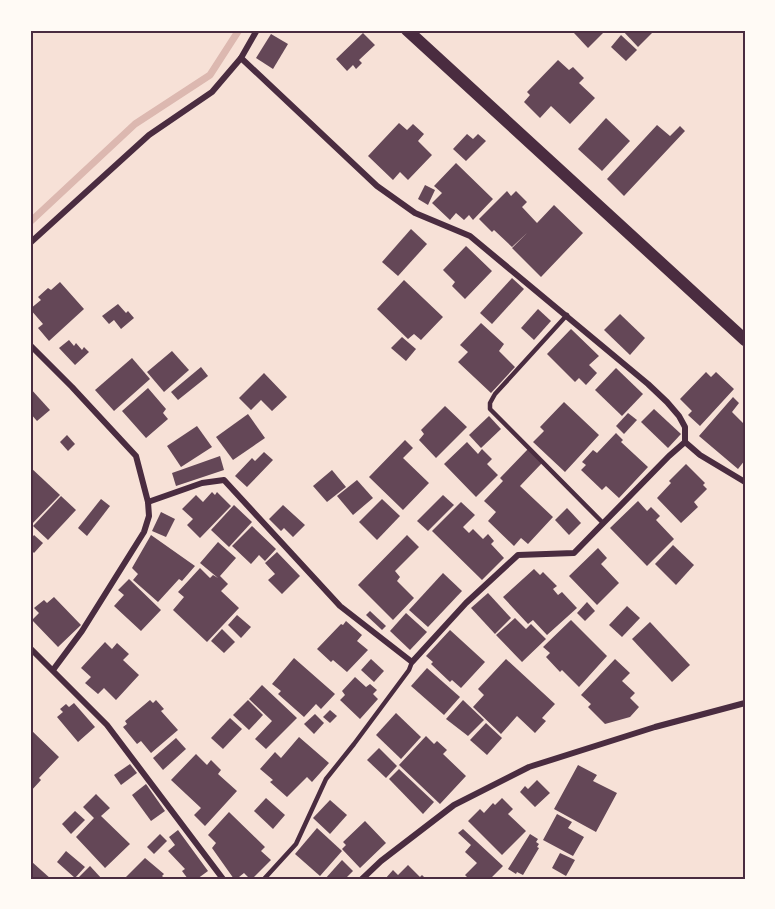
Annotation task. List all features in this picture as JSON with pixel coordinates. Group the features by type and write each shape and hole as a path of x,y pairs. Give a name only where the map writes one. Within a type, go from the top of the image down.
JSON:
{"main road":[{"path":"407,30 745,340"}],"street":[{"path":"30,243 149,135 212,92 241,58 257,30"},
{"path":"241,58 377,186 415,213 470,236 567,315 667,402 685,427 686,442 700,455 745,482"},
{"path":"30,345 136,456 148,502 149,516 144,532 82,631 53,670"},
{"path":"148,502 202,483 224,480 339,606 412,662 466,603 518,555 573,553 669,456 686,442"},
{"path":"30,648 107,725 223,879"},
{"path":"362,879 381,861 454,805 529,767 655,727 745,703"}],"lane":[{"path":"567,315 495,394 490,408 603,523"},
{"path":"264,879 296,844 326,779 409,670 412,662"}],"building":[{"path":"578,30 606,30 588,48 574,33"},
{"path":"622,30 655,30 638,47"},
{"path":"363,33 375,45 359,60 362,63 356,69 353,65 347,71 336,59"},
{"path":"271,34 288,44 273,69 256,58"},
{"path":"621,35 637,50 626,61 611,47"},
{"path":"558,60 569,70 573,67 584,78 579,83 595,98 570,124 551,106 540,118 524,102 530,95 527,92"},
{"path":"606,118 630,141 602,171 578,149"},
{"path":"399,123 407,130 413,124 424,134 418,141 432,155 408,180 400,172 393,180 368,156"},
{"path":"657,125 670,136 680,126 685,131 624,196 607,179"},
{"path":"467,134 473,139 478,134 486,141 466,161 453,149"},
{"path":"456,163 493,199 473,220 469,215 464,220 456,213 450,220 432,203 442,193 434,186"},
{"path":"425,185 435,190 428,205 418,199"},
{"path":"507,191 511,196 516,191 527,202 522,207 537,223 554,205 583,233 541,277 512,248 527,233 512,247 479,219"},
{"path":"411,229 427,244 398,276 382,262"},
{"path":"466,246 492,271 465,299 452,286 455,282 443,270"},
{"path":"512,278 524,289 492,324 480,313"},
{"path":"404,280 443,317 421,340 414,334 408,339 377,309"},
{"path":"60,282 84,309 49,341 38,328 43,324 30,309 41,300 38,297 48,288 51,290"},
{"path":"118,304 134,318 121,329 114,320 109,324 102,316"},
{"path":"538,309 551,321 534,340 521,328"},
{"path":"620,314 645,338 630,355 604,330"},
{"path":"481,323 504,344 499,351 515,367 491,393 458,362 468,352 460,345"},
{"path":"571,329 599,356 589,365 597,373 586,385 579,378 575,382 547,354"},
{"path":"402,337 416,349 406,361 391,348"},
{"path":"69,340 74,346 76,343 82,350 84,347 89,352 75,365 59,348"},
{"path":"172,351 189,370 164,392 147,372"},
{"path":"132,358 150,379 114,411 95,390"},
{"path":"201,367 208,376 178,400 171,392"},
{"path":"616,368 643,394 622,416 595,390"},
{"path":"706,372 711,377 716,372 734,389 700,426 688,415 692,411 680,399"},
{"path":"264,373 287,397 272,411 261,400 251,410 239,398"},
{"path":"30,388 50,410 37,421 30,413"},
{"path":"148,388 166,409 163,413 168,419 146,438 122,411"},
{"path":"733,397 739,403 732,412 745,425 745,460 738,469 699,436"},
{"path":"564,402 599,435 565,472 533,442 544,431 540,427"},
{"path":"445,406 467,427 436,458 419,440 424,434 421,430"},
{"path":"654,409 681,434 668,448 641,422"},
{"path":"628,413 637,420 624,434 616,426"},
{"path":"248,414 265,438 233,460 216,437"},
{"path":"489,416 501,429 481,448 469,435"},
{"path":"197,426 212,447 181,467 167,446"},
{"path":"616,433 623,440 621,442 648,467 619,498 606,486 602,490 581,470 586,465 582,462 593,450 597,453"},
{"path":"67,435 75,444 68,451 60,442"},
{"path":"405,440 413,448 403,458 429,483 403,510 369,477"},
{"path":"467,442 478,454 482,449 492,459 487,464 498,475 476,497 444,464"},
{"path":"528,449 542,463 520,486 553,517 528,544 521,538 514,546 488,521 496,512 484,501 503,481 500,478"},
{"path":"264,452 273,460 247,487 235,476 252,458 255,461"},
{"path":"220,456 224,470 176,486 172,473"},
{"path":"686,464 705,483 703,485 707,489 694,502 698,507 681,523 657,498 671,483 669,481"},
{"path":"30,467 60,495 30,526"},
{"path":"332,470 346,487 327,502 313,486"},
{"path":"357,480 373,498 353,515 337,496"},
{"path":"212,492 215,495 217,492 231,506 200,538 187,525 193,519 182,509 196,495 203,502"},
{"path":"443,495 454,505 428,531 417,521"},
{"path":"61,496 76,510 48,540 33,526"},
{"path":"101,499 110,506 87,536 78,528"},
{"path":"382,499 400,516 377,540 359,522"},
{"path":"638,501 647,511 651,507 660,516 656,520 674,539 647,566 610,528"},
{"path":"461,502 475,515 463,527 469,533 473,529 483,539 488,534 494,541 491,544 504,558 482,580 432,531"},
{"path":"234,505 252,522 229,547 211,530"},
{"path":"283,505 305,525 293,537 284,528 281,531 269,519"},
{"path":"567,508 581,523 569,535 555,520"},
{"path":"161,512 175,519 166,537 152,531"},
{"path":"252,526 276,549 265,561 259,555 251,564 232,546"},
{"path":"34,535 43,543 34,553 30,549 30,540"},
{"path":"151,535 195,566 182,581 179,579 158,602 133,580 138,574 132,568"},
{"path":"407,535 419,547 395,571 400,577 397,581 414,598 393,620 358,585"},
{"path":"218,542 236,558 220,576 228,584 221,591 239,608 207,642 173,610 184,597 178,592 200,568 210,578 213,575 218,578 200,563"},
{"path":"673,545 694,565 676,585 655,564"},
{"path":"598,548 607,558 601,564 619,583 597,605 569,576"},
{"path":"277,552 300,576 282,594 268,580 275,574 265,563"},
{"path":"534,569 540,575 543,572 557,586 553,589 558,595 562,592 577,608 547,635 533,620 528,624 503,597"},
{"path":"443,573 462,591 428,627 409,610"},
{"path":"129,579 161,610 141,631 114,606 124,595 118,590"},
{"path":"488,593 511,618 495,634 471,608"},
{"path":"54,597 81,625 58,647 32,620 39,613 34,608 44,600 47,603"},
{"path":"587,602 595,611 585,621 577,613"},
{"path":"627,606 640,618 622,637 609,625"},
{"path":"370,611 386,626 382,630 366,615"},
{"path":"406,613 427,632 410,650 390,631"},
{"path":"237,615 251,627 241,638 228,625"},
{"path":"515,618 526,629 531,624 546,639 522,662 496,635"},
{"path":"571,620 607,656 579,687 546,657 550,653 543,647"},
{"path":"346,621 362,635 357,641 368,650 347,672 317,649"},
{"path":"650,622 690,665 672,682 632,639"},
{"path":"222,629 235,642 224,653 211,641"},
{"path":"450,630 485,662 461,688 452,680 450,682 426,656"},
{"path":"105,642 112,649 117,643 129,654 123,660 139,675 116,700 104,688 98,694 85,683 91,677 81,668"},
{"path":"294,658 335,694 321,709 316,704 304,717 278,694 281,691 272,684"},
{"path":"371,659 384,671 374,682 361,670"},
{"path":"506,659 555,704 542,718 546,721 535,733 517,716 501,734 473,707 484,695 478,689"},
{"path":"615,659 630,673 622,681 635,693 630,698 639,707 630,717 605,724 588,707 591,704 581,695"},
{"path":"427,668 460,697 444,715 411,686"},
{"path":"355,677 366,687 370,684 377,690 373,694 378,699 360,719 340,700 345,695 342,691"},
{"path":"262,685 297,718 266,749 255,739 272,721 249,699"},
{"path":"150,700 153,703 156,700 164,709 161,711 178,730 151,753 141,741 137,744 123,727 127,724 125,721"},
{"path":"248,700 263,715 249,730 233,715"},
{"path":"463,700 484,720 468,736 446,719"},
{"path":"74,703 95,727 78,742 57,717 63,712 60,709 66,704 69,707"},
{"path":"330,710 337,716 330,723 323,717"},
{"path":"396,713 421,737 401,759 376,735"},
{"path":"315,714 324,723 314,734 304,724"},
{"path":"230,718 242,729 223,749 211,738"},
{"path":"486,723 502,738 487,755 470,740"},
{"path":"30,729 59,757 39,778 41,780 30,792"},
{"path":"426,736 434,744 437,741 447,750 443,754 466,776 440,804 399,765"},
{"path":"299,737 329,763 312,782 307,777 287,797 270,782 273,780 260,769 275,752 281,758"},
{"path":"176,738 186,749 163,770 153,758"},
{"path":"379,748 397,766 386,778 367,760"},
{"path":"196,754 207,765 211,760 221,770 218,774 237,791 205,826 194,815 201,808 171,780"},
{"path":"130,764 137,773 121,785 114,775"},
{"path":"578,765 597,775 593,781 617,793 596,832 554,809"},
{"path":"399,769 434,802 423,814 389,779"},
{"path":"537,780 550,793 535,807 520,792 525,786 528,789"},
{"path":"146,784 165,811 151,821 132,795"},
{"path":"96,794 110,808 101,816 130,844 105,868 76,837 94,818 83,807"},
{"path":"266,798 285,815 273,829 254,811"},
{"path":"502,798 513,809 508,814 526,831 502,855 468,821 480,809 484,813 493,803 495,805"},
{"path":"330,800 347,815 330,834 313,818"},
{"path":"75,811 85,820 71,834 62,824"},
{"path":"229,812 265,847 261,851 271,860 252,879 244,873 239,877 241,879 234,879 212,848 216,843 208,835"},
{"path":"557,814 572,822 568,828 584,837 573,856 543,840"},
{"path":"365,821 386,843 360,868 342,849 346,845 343,842"},
{"path":"317,828 342,851 320,876 295,854"},
{"path":"463,829 503,866 490,879 469,879 465,875 477,863 465,852 471,845 458,833"},
{"path":"178,830 208,871 197,879 188,879 182,871 185,869 168,851 175,845 169,837"},
{"path":"160,834 167,841 154,854 147,847"},
{"path":"530,834 538,839 536,842 539,848 523,875 517,872 516,874 508,869"},
{"path":"66,851 85,867 75,878 57,862"},
{"path":"560,853 575,860 566,876 552,868"},
{"path":"145,858 164,874 162,876 165,879 124,879"},
{"path":"342,860 353,871 345,879 325,879"},
{"path":"32,862 51,879 30,879"},
{"path":"408,865 420,877 422,875 426,879 385,879 393,870 398,875"},
{"path":"90,866 102,879 77,879"}],"waterway":[{"path":"30,222 135,124 210,75 239,30"}]}
